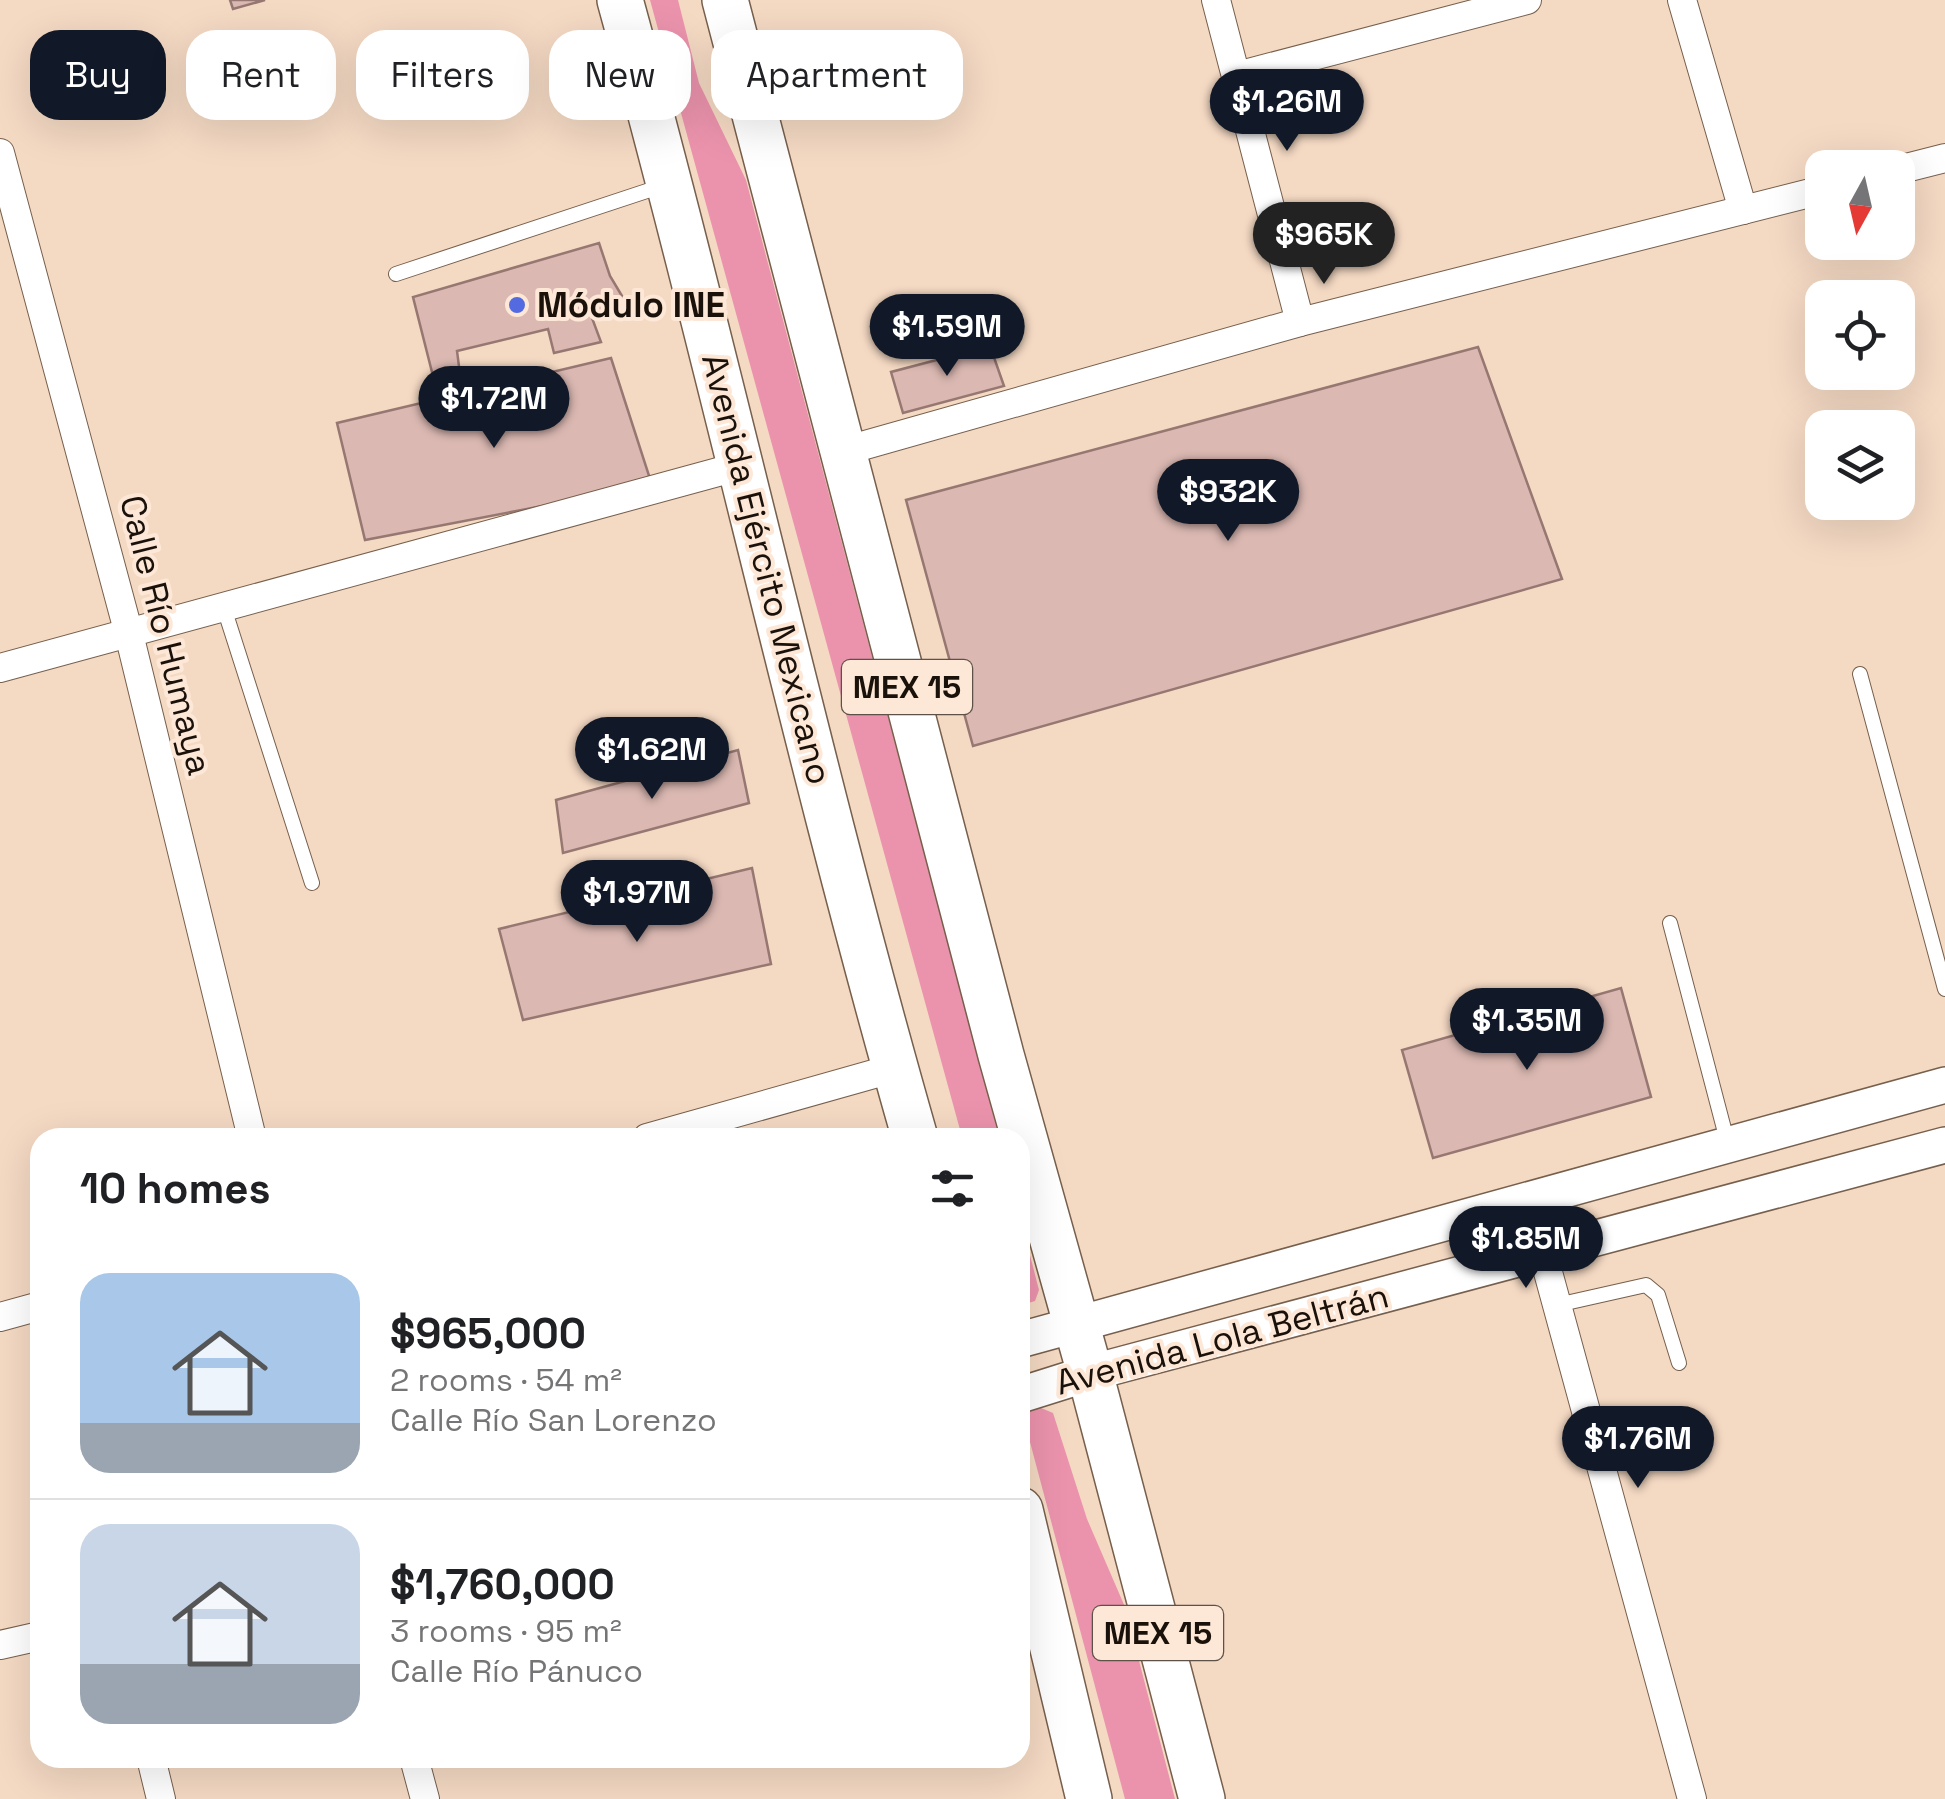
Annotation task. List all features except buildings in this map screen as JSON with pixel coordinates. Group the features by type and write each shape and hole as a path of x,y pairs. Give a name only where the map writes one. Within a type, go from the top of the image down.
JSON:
{"main road":[{"name":"Avenida Ejército Mexicano","path":"620,0 671,184 911,1128"},
{"name":"MEX 15","path":"725,0 1022,1128"},
{"name":"MEX 15","path":"1030,1159 1202,1799"},
{"name":"MEX 15","path":"1030,1552 1089,1799"}],"street":[{"path":"1216,0 1300,322"},
{"path":"1237,76 1526,0"},
{"path":"1682,0 1743,210"},
{"name":"Calle Río Humaya","path":"0,153 129,634 250,1128"},
{"path":"1915,166 1945,158"},
{"path":"844,450 1300,322 1805,194"},
{"path":"0,668 740,466"},
{"path":"682,1128 894,1068"},
{"name":"Avenida Lola Beltrán","path":"1030,1337 1945,1085"},
{"name":"Avenida Lola Beltrán","path":"1030,1392 1945,1145"},
{"path":"1528,1199 1692,1799"},
{"path":"0,1316 30,1308"},
{"path":"0,1646 30,1638"},
{"path":"153,1768 161,1799"},
{"path":"417,1768 426,1799"}],"lane":[{"path":"396,274 671,184"},
{"path":"224,608 312,883"},
{"path":"1860,674 1945,989"},
{"path":"1670,923 1728,1144"},
{"path":"1557,1305 1646,1285 1658,1295 1679,1363"}],"shaded area":[{"path":"650,0 678,0 686,30 658,30"},
{"path":"691,51 699,83 711,108 711,120 717,120 746,180 997,1128 960,1128 683,120 691,120"},
{"path":"1030,1255 1039,1290 1035,1301 1030,1303"},
{"path":"1034,1405 1053,1413 1087,1519 1125,1607 1175,1799 1125,1799 1030,1442 1030,1407"}],"place":[{"name":"Módulo INE","path":"517,305"}]}
